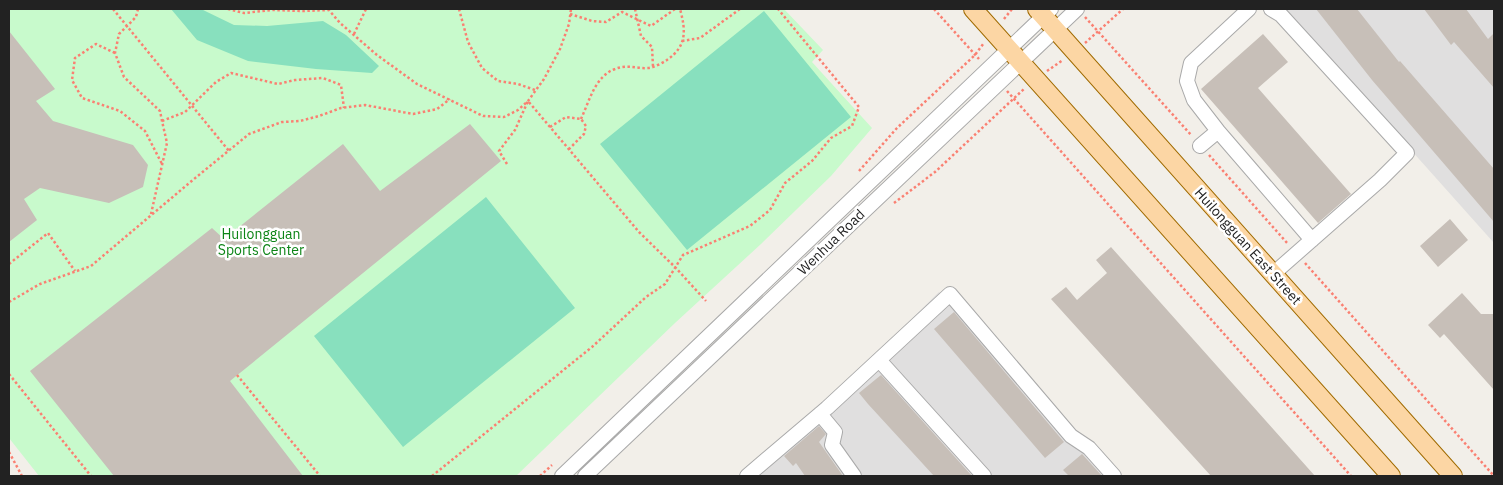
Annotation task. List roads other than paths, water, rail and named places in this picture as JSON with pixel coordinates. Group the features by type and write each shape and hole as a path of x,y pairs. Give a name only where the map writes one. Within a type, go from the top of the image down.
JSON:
{"main road":[{"path":"973,9 1391,476"},
{"name":"Huilongguan East Street","path":"1044,11 1055,30 1453,476"}],"street":[{"path":"1249,9 1191,63 1187,81 1194,100 1218,131 1312,240"},
{"path":"1271,9 1281,15 1407,153 1380,180 1273,274"},
{"name":"Wenhua Road","path":"584,476 1015,56 1044,11"},
{"name":"Wenhua Road","path":"562,476 1015,56 1080,11"},
{"path":"1200,146 1218,131"},
{"path":"747,476 820,414 950,294 1071,436 1089,448 1114,476"},
{"path":"879,360 984,476"},
{"path":"820,414 835,432 832,445 854,476"}],"park label":[{"name":"Huilongguan Sports Center","path":"261,242"}]}
